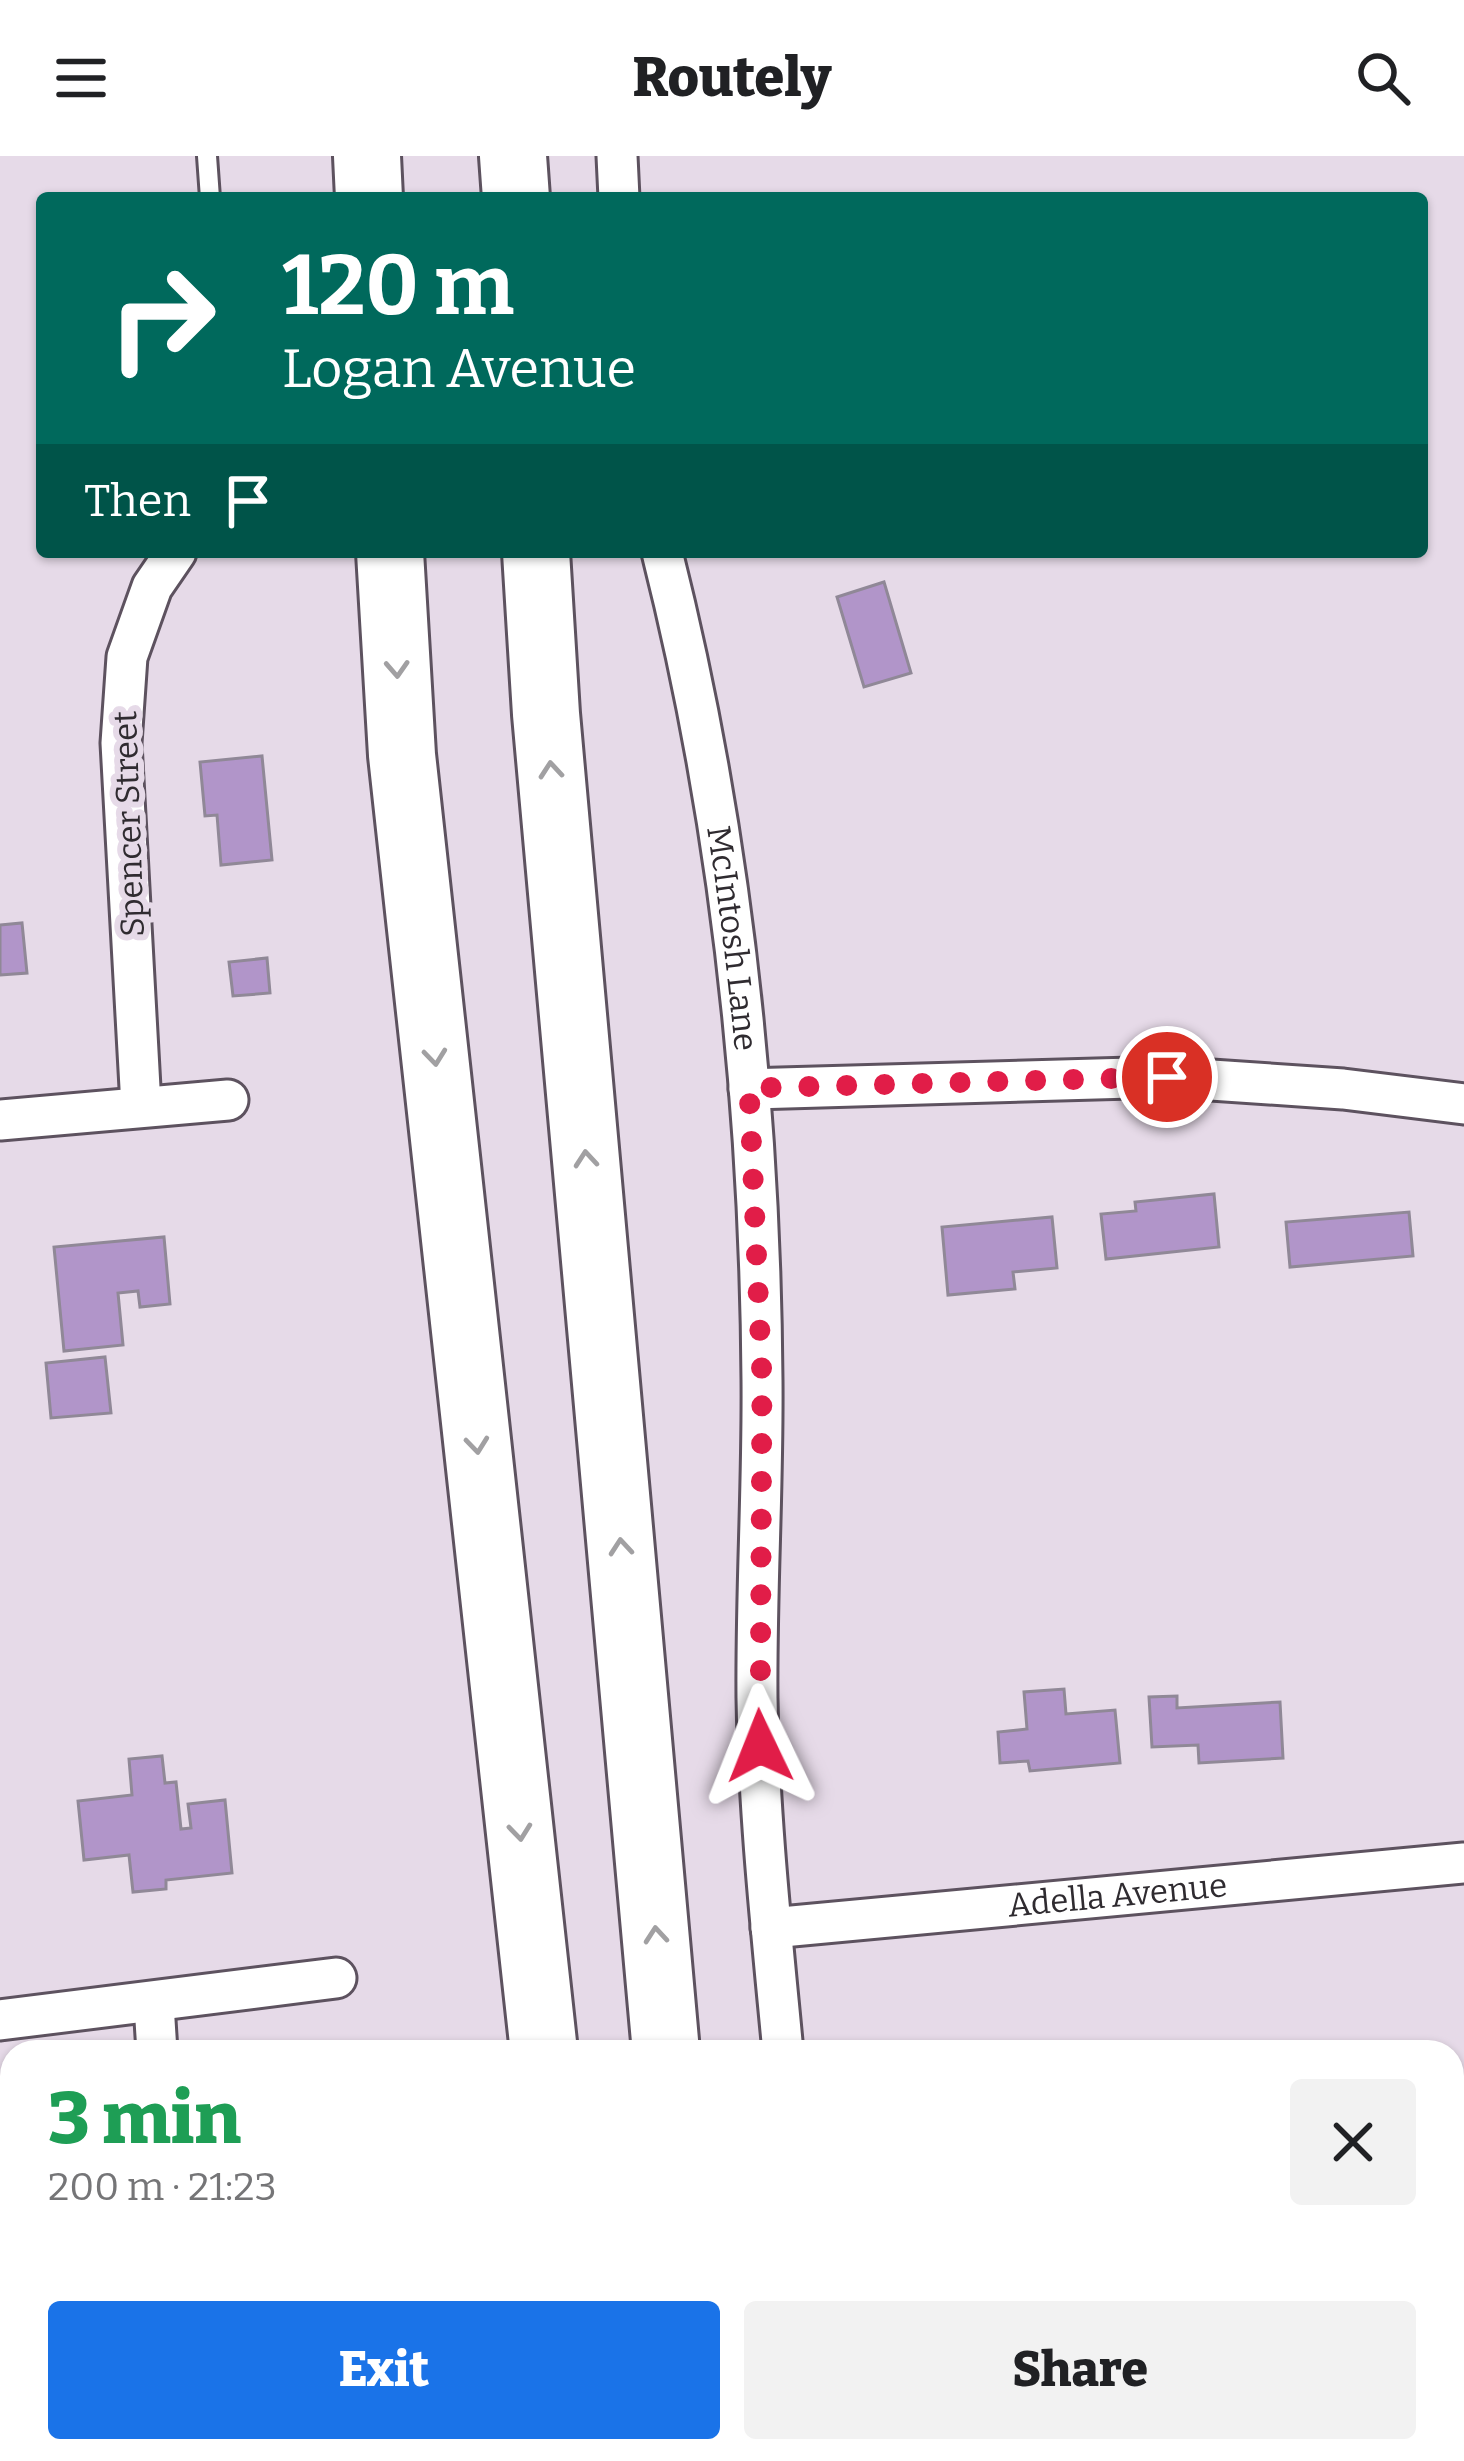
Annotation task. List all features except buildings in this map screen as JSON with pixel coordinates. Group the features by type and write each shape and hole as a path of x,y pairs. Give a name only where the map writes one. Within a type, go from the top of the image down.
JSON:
{"highway":[{"path":"514,156 516,192"},
{"path":"390,558 405,778 543,2040"},
{"path":"536,558 546,714 665,2040"}],"street":[{"path":"617,156 619,192"},
{"name":"Spencer Street","path":"141,1106 121,742 127,657 152,587 172,558"},
{"name":"McIntosh Lane","path":"664,558 690,662 719,833 749,1088 762,1378 758,1701 782,2040"},
{"path":"749,1088 1167,1077 1464,1104"},
{"path":"0,1120 228,1100"},
{"name":"Adella Avenue","path":"771,1928 1464,1863"},
{"path":"0,2020 336,1978"},
{"path":"154,2004 156,2040"}],"lane":[{"path":"207,156 210,192"},
{"path":"497,156 504,192"}],"route":[{"path":"760,1746 762,1378 749,1088 1167,1077"}]}
